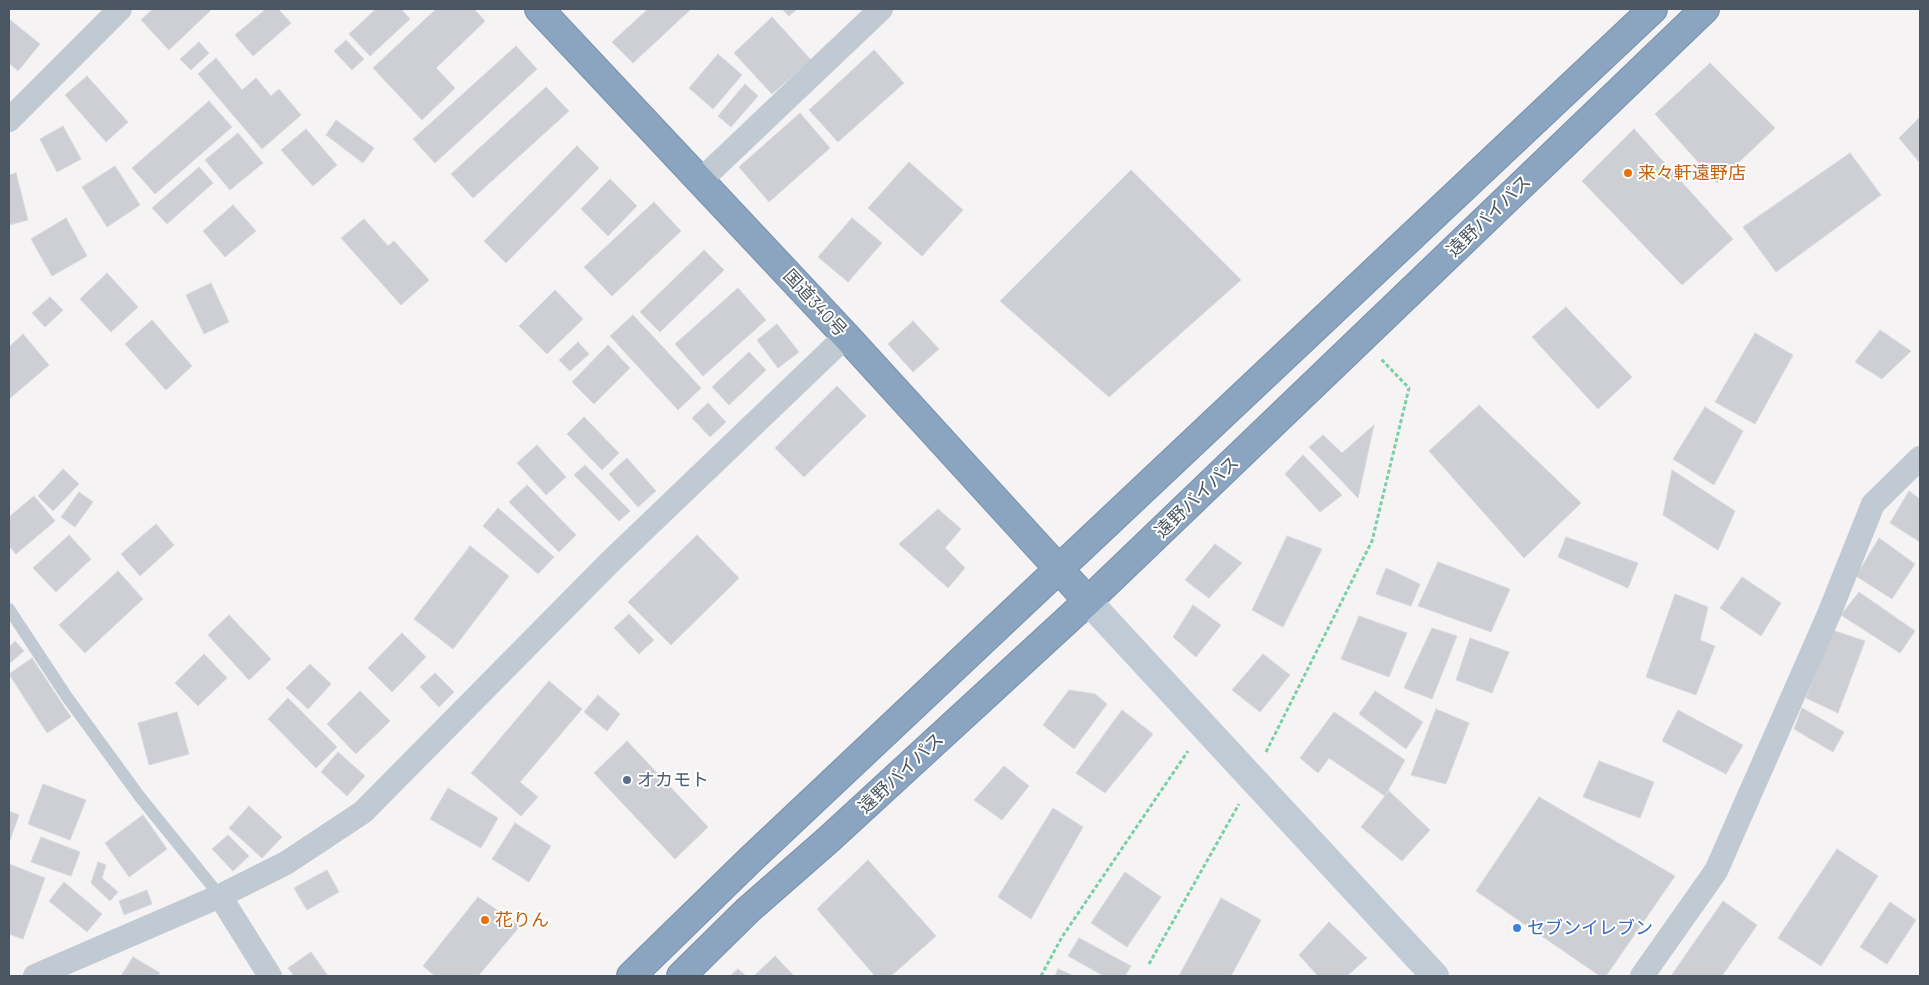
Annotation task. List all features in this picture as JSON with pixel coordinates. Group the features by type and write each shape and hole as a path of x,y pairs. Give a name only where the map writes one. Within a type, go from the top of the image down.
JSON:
{"highway":[{"name":"国道340号","path":"539,9 846,336 1088,602"},
{"path":"631,976 751,859 1653,9"},
{"name":"遠野バイパス","path":"681,976 748,910 828,840 1088,602 1705,9"}],"street":[{"path":"9,120 120,9"},
{"path":"700,181 881,9"},
{"path":"35,976 220,896 286,863 363,812 610,562 846,336"},
{"path":"1642,976 1716,871 1830,614 1873,504 1920,458"},
{"path":"1088,602 1435,976"},
{"path":"220,896 270,976"}],"lane":[{"path":"9,609 67,697 140,797 220,896"}],"path":[{"path":"1149,964 1252,780 1372,541 1409,388 1362,339"},
{"path":"1040,976 1062,937 1203,728"}],"building":[{"path":"153,9 212,9 169,50 141,20"},
{"path":"266,9 278,9 291,23 253,56 235,35"},
{"path":"376,9 401,9 410,19 370,56 349,34"},
{"path":"436,9 474,9 485,21 436,68 455,88 422,120 373,68"},
{"path":"648,9 691,9 633,63 612,42"},
{"path":"782,9 797,9 789,16"},
{"path":"772,17 811,60 772,94 734,53"},
{"path":"9,19 40,44 18,71 9,63"},
{"path":"346,40 364,59 352,70 334,51"},
{"path":"199,42 209,53 191,70 180,59"},
{"path":"516,46 537,69 435,163 413,139"},
{"path":"874,50 904,83 838,142 809,110"},
{"path":"718,54 742,75 713,109 689,88"},
{"path":"216,58 242,90 256,78 271,96 279,89 301,115 262,149 198,74"},
{"path":"1710,63 1775,128 1717,183 1655,114"},
{"path":"87,76 128,122 106,142 65,95"},
{"path":"745,84 758,96 731,127 718,116"},
{"path":"546,87 569,111 473,198 451,174"},
{"path":"209,101 232,127 155,194 132,168"},
{"path":"800,113 830,148 769,202 739,167"},
{"path":"1920,117 1920,163 1899,138"},
{"path":"336,120 374,148 363,163 326,135"},
{"path":"63,126 81,159 57,172 40,139"},
{"path":"306,129 337,165 313,186 281,150"},
{"path":"1634,129 1733,239 1682,285 1582,181"},
{"path":"238,133 263,163 230,190 205,160"},
{"path":"577,146 599,168 506,263 484,241"},
{"path":"1850,153 1881,195 1776,272 1743,227"},
{"path":"909,162 963,210 922,256 868,208"},
{"path":"115,166 140,205 107,227 82,187"},
{"path":"199,167 213,183 167,224 152,208"},
{"path":"1131,170 1241,280 1109,397 1000,301"},
{"path":"16,173 28,220 9,225 9,175"},
{"path":"610,179 637,206 608,236 581,209"},
{"path":"654,202 681,231 612,296 584,267"},
{"path":"233,205 256,231 225,257 203,231"},
{"path":"66,218 87,256 52,276 31,239"},
{"path":"852,218 882,243 848,282 818,257"},
{"path":"364,219 388,246 394,241 429,280 401,305 341,238"},
{"path":"704,250 724,270 660,332 640,312"},
{"path":"107,273 138,307 111,332 80,299"},
{"path":"211,283 229,322 204,334 186,295"},
{"path":"738,288 766,320 703,376 675,344"},
{"path":"555,290 583,319 547,354 519,326"},
{"path":"50,297 63,310 45,327 32,313"},
{"path":"1566,307 1632,377 1598,409 1532,337"},
{"path":"633,315 701,388 678,410 610,336"},
{"path":"152,320 192,366 166,390 125,344"},
{"path":"913,321 939,349 913,372 888,344"},
{"path":"777,324 799,352 778,368 757,340"},
{"path":"1880,330 1911,351 1882,379 1855,362"},
{"path":"1755,333 1793,355 1755,424 1715,402"},
{"path":"23,334 49,365 9,399 9,347"},
{"path":"578,342 589,354 570,371 559,360"},
{"path":"608,345 630,368 594,404 572,382"},
{"path":"749,352 766,370 729,405 712,387"},
{"path":"837,386 866,416 804,477 775,448"},
{"path":"708,403 726,422 710,437 692,418"},
{"path":"1479,405 1581,503 1524,558 1429,451"},
{"path":"1705,407 1743,431 1714,485 1673,459"},
{"path":"584,417 619,453 602,470 567,434"},
{"path":"1374,425 1358,498 1309,447 1323,435 1342,453"},
{"path":"537,445 566,477 546,495 517,463"},
{"path":"1303,455 1342,495 1320,512 1285,474"},
{"path":"627,458 656,491 638,507 609,474"},
{"path":"585,465 630,511 619,521 574,475"},
{"path":"63,469 79,484 53,511 38,496"},
{"path":"1672,470 1735,511 1718,550 1663,515"},
{"path":"527,485 576,535 559,552 509,502"},
{"path":"1909,491 1920,499 1920,542 1890,523"},
{"path":"79,492 93,502 75,527 61,517"},
{"path":"34,496 55,521 16,554 9,546 9,517"},
{"path":"498,508 554,557 538,574 483,526"},
{"path":"938,509 961,529 945,548 965,568 948,588 899,544"},
{"path":"156,524 174,545 140,576 121,554"},
{"path":"69,535 91,559 56,592 33,568"},
{"path":"697,535 739,578 671,645 628,602"},
{"path":"1287,536 1322,549 1283,627 1252,610"},
{"path":"1566,537 1638,563 1628,588 1558,557"},
{"path":"1879,538 1915,564 1892,599 1856,576"},
{"path":"1215,544 1242,563 1209,598 1185,580"},
{"path":"470,546 509,576 453,649 414,619"},
{"path":"1438,562 1510,589 1491,632 1418,606"},
{"path":"1386,568 1420,584 1411,606 1376,594"},
{"path":"118,571 143,599 85,653 59,625"},
{"path":"1742,577 1781,603 1761,636 1720,608"},
{"path":"1859,592 1915,631 1900,653 1841,615"},
{"path":"1675,594 1708,607 1700,640 1715,646 1696,695 1646,677"},
{"path":"1193,605 1221,625 1196,657 1173,637"},
{"path":"629,614 654,640 639,654 614,628"},
{"path":"229,615 271,659 249,680 208,635"},
{"path":"1359,616 1407,633 1389,677 1341,659"},
{"path":"1432,628 1457,636 1432,699 1404,688"},
{"path":"1832,630 1865,641 1838,713 1806,698"},
{"path":"402,633 426,657 392,692 368,668"},
{"path":"1470,638 1509,652 1492,693 1456,680"},
{"path":"15,641 24,651 9,664 9,647"},
{"path":"204,654 227,678 198,706 175,683"},
{"path":"1263,654 1290,675 1260,712 1232,690"},
{"path":"32,658 71,717 47,733 9,674"},
{"path":"310,664 331,684 308,709 286,688"},
{"path":"435,673 454,692 439,707 420,687"},
{"path":"549,681 582,709 520,782 538,797 521,816 471,773"},
{"path":"1069,690 1095,694 1107,704 1074,749 1043,725"},
{"path":"360,691 390,721 356,754 327,724"},
{"path":"1375,691 1423,722 1406,749 1359,714"},
{"path":"598,695 620,714 607,731 584,712"},
{"path":"288,698 337,747 316,768 268,719"},
{"path":"1802,708 1844,732 1833,752 1794,729"},
{"path":"1436,709 1469,723 1446,784 1411,775"},
{"path":"1122,710 1153,734 1105,793 1076,773"},
{"path":"1678,710 1743,745 1726,774 1662,741"},
{"path":"177,712 189,754 149,765 138,723"},
{"path":"1334,712 1405,760 1385,796 1329,758 1318,773 1300,758"},
{"path":"627,741 708,827 675,859 594,773"},
{"path":"338,752 365,776 347,796 321,772"},
{"path":"1599,761 1654,782 1640,818 1583,797"},
{"path":"1004,766 1029,786 1002,820 974,800"},
{"path":"43,784 86,800 70,840 28,824"},
{"path":"448,788 498,818 481,848 430,819"},
{"path":"1389,791 1430,830 1402,861 1361,827"},
{"path":"1539,797 1675,876 1606,976 1600,976 1476,891"},
{"path":"249,806 282,837 262,858 229,828"},
{"path":"1053,808 1083,827 1031,919 998,897"},
{"path":"9,811 19,815 9,843"},
{"path":"143,815 167,849 129,877 105,843"},
{"path":"515,823 551,846 529,882 492,859"},
{"path":"228,835 249,856 233,871 212,849"},
{"path":"41,837 80,852 71,876 31,862"},
{"path":"1837,849 1878,876 1821,966 1778,938"},
{"path":"868,860 936,936 891,976 875,976 817,909"},
{"path":"98,862 106,865 102,878 118,892 110,901 91,883"},
{"path":"9,864 45,878 23,939 9,934"},
{"path":"327,870 339,892 307,910 294,888"},
{"path":"1125,872 1161,897 1127,947 1091,923"},
{"path":"64,882 102,914 87,932 49,901"},
{"path":"147,890 152,904 124,915 119,901"},
{"path":"478,897 520,926 478,976 435,976 423,966"},
{"path":"1221,898 1261,920 1231,976 1179,976"},
{"path":"1723,901 1757,925 1722,976 1671,976"},
{"path":"1890,902 1916,920 1887,964 1860,947"},
{"path":"1329,922 1367,958 1347,976 1318,976 1299,955"},
{"path":"1079,938 1131,966 1125,976 1104,976 1068,956"},
{"path":"311,952 328,976 294,976 288,968"},
{"path":"775,956 794,976 754,976"},
{"path":"133,957 160,973 158,976 121,976"},
{"path":"738,969 746,976 730,976"},
{"path":"1058,969 1074,976 1055,976"}],"place":[{"name":"来々軒遠野店","path":"1628,173"},
{"name":"オカモト","path":"627,780"},
{"name":"花りん","path":"485,920"},
{"name":"セブンイレブン","path":"1517,928"}]}
